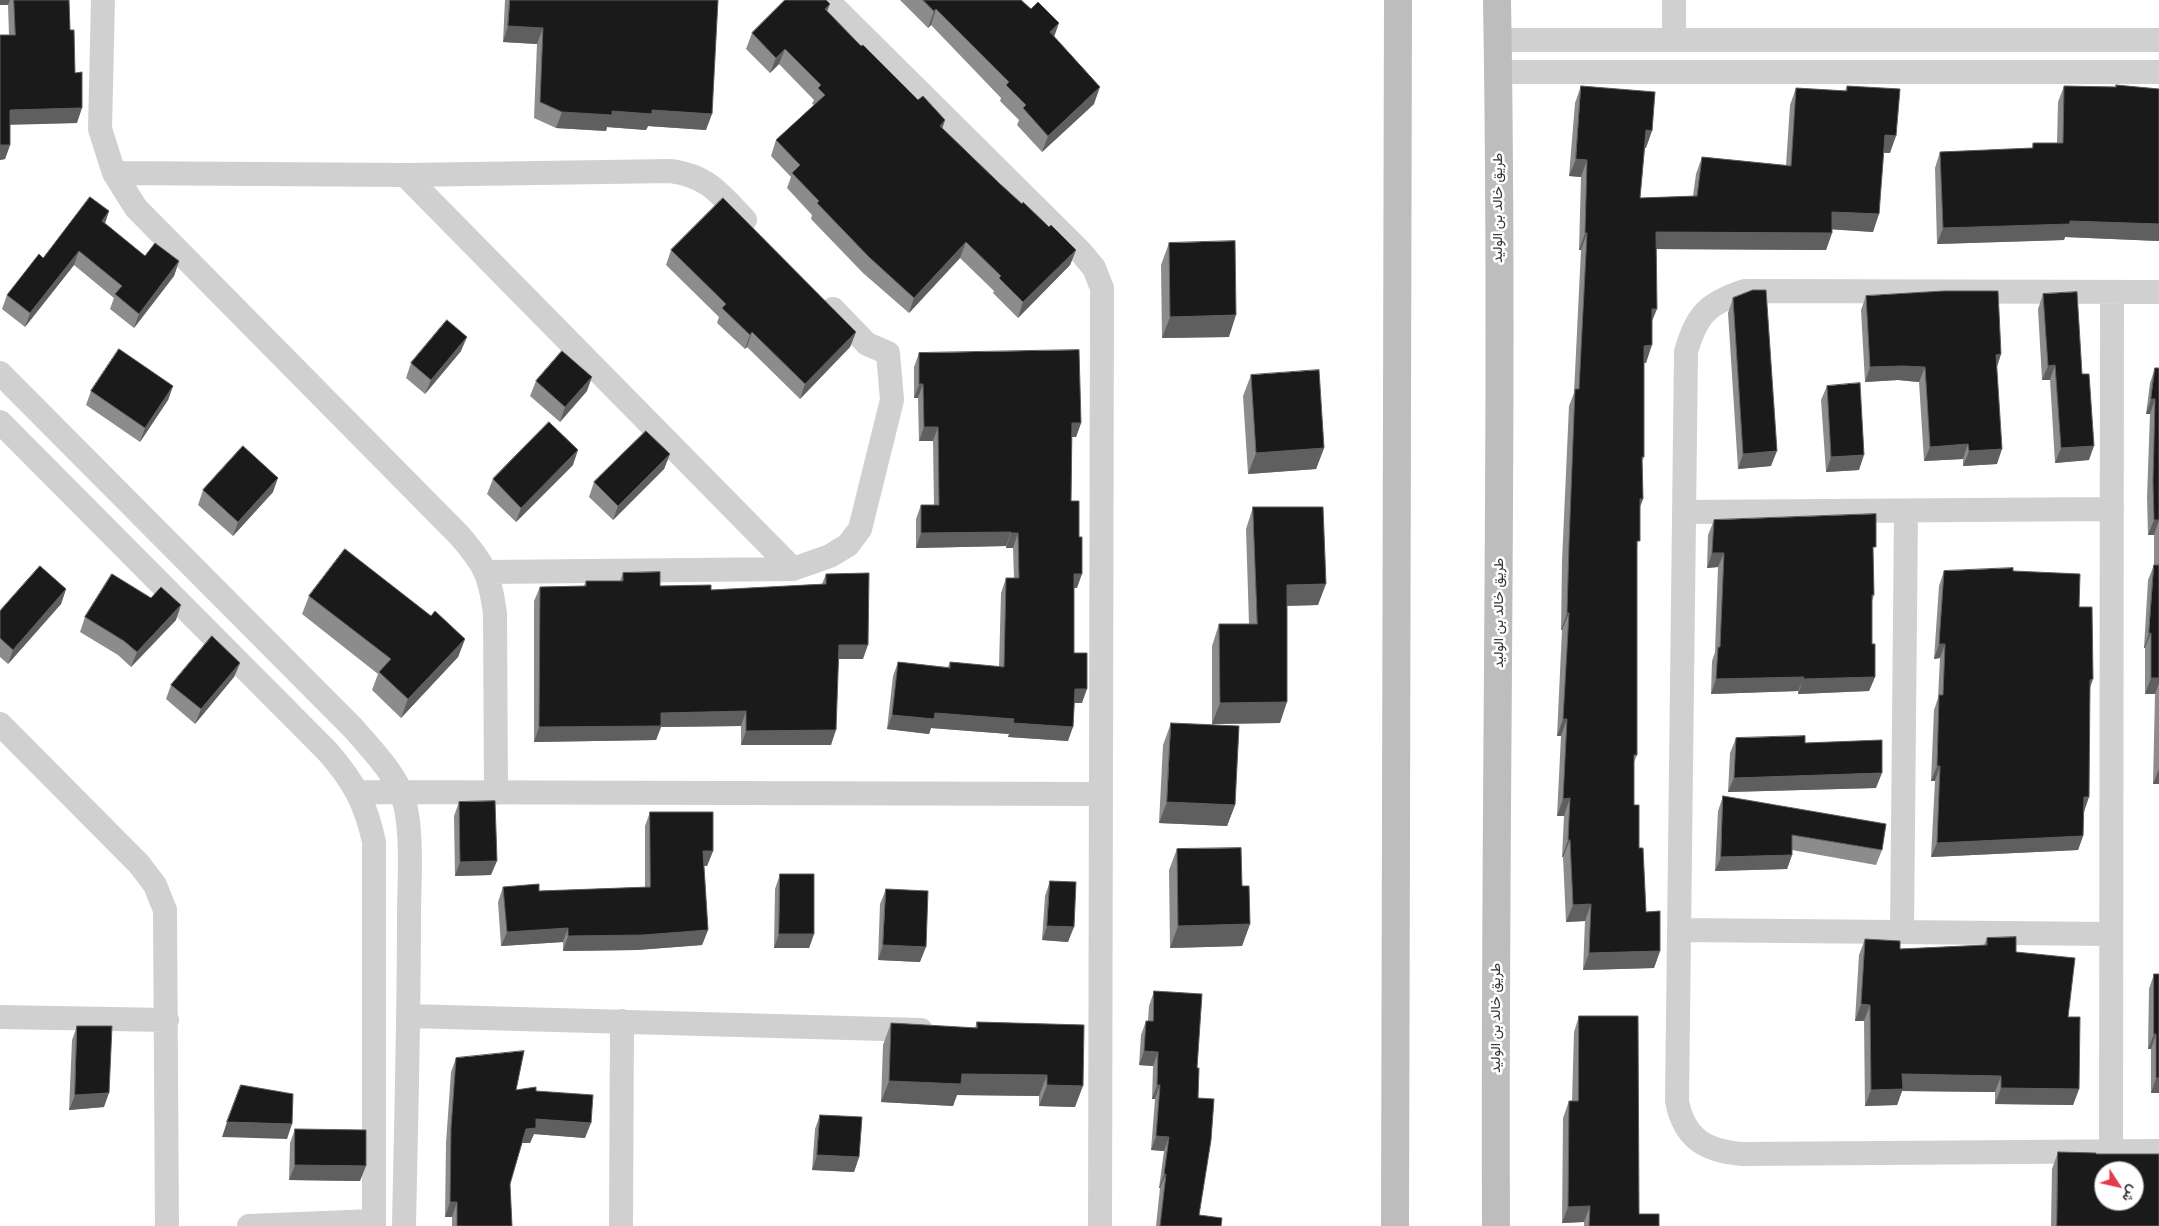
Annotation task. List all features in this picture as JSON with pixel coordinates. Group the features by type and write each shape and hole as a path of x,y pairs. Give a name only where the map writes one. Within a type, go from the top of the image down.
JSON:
{"street":[{"path":"103,0 100,129 114,172 136,208 459,536 478,558 486,572 491,584 494,614 496,793"},
{"path":"827,0 1080,250 1094,268 1102,288 1100,794 1090,1033 1100,1226"},
{"path":"1395,1226 1398,0"},
{"name":"طريق خالد بن الوليد","path":"1496,1226 1495,1026 1499,589 1497,0"},
{"path":"1674,0 1674,40"},
{"path":"1498,40 2159,40"},
{"path":"1498,72 2159,72"},
{"path":"114,172 405,175 671,171 689,174 706,181 757,232"},
{"path":"405,175 793,569"},
{"path":"2159,292 1745,291 1723,298 1705,312 1692,330 1686,352 1677,1100 1680,1117 1690,1134 1705,1145 1722,1152 1742,1154 2159,1151"},
{"path":"2111,1152 2112,292"},
{"path":"486,572 793,569 830,556 848,545 860,529 892,400 888,352 867,344 819,295"},
{"path":"0,373 354,729 384,762 401,793 406,812 408,839 409,1016 404,1226"},
{"path":"0,422 328,752 346,773 358,792 368,816 374,842 374,1223 249,1226"},
{"path":"1684,512 2112,509"},
{"path":"1902,932 1906,511"},
{"path":"0,724 139,864 155,886 165,910 167,1226"},
{"path":"358,792 1100,794"},
{"path":"1679,930 2111,934"},
{"path":"409,1016 942,1030"},
{"path":"0,1017 167,1020"},
{"path":"621,1226 622,1021"}],"building":[{"path":"14,0 69,0 70,30 74,30 75,73 82,72 82,108 10,110 10,145 0,145 0,35 15,35"},
{"path":"510,0 718,0 712,114 652,110 652,114 612,111 612,115 562,112 540,102 543,28 508,26"},
{"path":"785,0 826,0 830,4 825,9 861,46 863,45 918,100 923,96 945,120 940,126 1022,204 1023,202 1049,227 1051,225 1076,250 1023,302 999,278 1001,276 966,242 914,298 869,257 817,203 819,201 792,173 800,165 776,140 825,95 818,88 821,85 785,49 776,58 752,33"},
{"path":"923,0 1021,0 1031,9 1038,2 1059,23 1050,32 1100,87 1048,136 1023,108 1026,105 1006,85 1009,82 936,9 934,11"},
{"path":"2116,85 2159,89 2159,224 2070,221 2070,224 1943,228 1940,152 2033,148 2033,143 2063,143 2064,86 2116,87"},
{"path":"1581,86 1655,92 1652,131 1646,130 1640,198 1697,196 1702,157 1791,166 1796,88 1847,91 1847,86 1900,89 1896,136 1885,135 1879,214 1832,212 1832,233 1656,232 1657,309 1652,309 1652,345 1644,346 1643,499 1640,499 1640,541 1637,541 1637,755 1634,755 1634,805 1639,805 1639,848 1643,848 1646,912 1660,911 1660,951 1589,953 1591,904 1573,905 1570,840 1568,840 1570,798 1563,799 1567,719 1563,719 1569,613 1567,613 1575,389 1579,389 1587,233 1585,233 1587,160 1576,159"},
{"path":"90,197 109,211 102,221 145,256 155,243 179,261 139,314 115,294 122,286 79,251 30,313 7,295 39,254 43,258"},
{"path":"723,198 856,332 805,384 752,332 750,335 722,308 726,304 671,250"},
{"path":"1235,241 1236,315 1170,317 1169,243"},
{"path":"1753,290 1766,290 1777,451 1743,454 1733,298"},
{"path":"1944,291 1998,291 2001,354 1996,355 2002,449 1969,451 1968,444 1930,447 1925,367 1870,367 1866,296"},
{"path":"2077,292 2082,374 2089,374 2094,446 2061,448 2055,365 2048,366 2043,294"},
{"path":"447,320 467,337 431,380 411,363"},
{"path":"119,349 173,386 145,428 91,391"},
{"path":"1079,350 1081,423 1072,423 1071,501 1079,501 1079,537 1082,537 1082,574 1074,574 1074,653 1087,653 1087,689 1075,689 1073,727 1013,723 1014,719 935,713 934,719 892,715 898,662 950,668 950,662 1004,667 1006,578 1019,578 1018,533 921,533 921,505 939,505 938,427 924,427 923,384 919,384 919,353"},
{"path":"562,351 592,377 565,407 536,381"},
{"path":"2155,368 2159,368 2159,520 2154,520 2153,482 2155,399 2151,399"},
{"path":"1319,370 1324,448 1256,453 1251,375"},
{"path":"1860,383 1864,455 1831,457 1827,386"},
{"path":"549,422 578,450 521,508 493,479"},
{"path":"646,431 670,454 618,506 594,482"},
{"path":"243,446 278,478 238,522 203,490"},
{"path":"1253,507 1323,507 1326,584 1287,585 1287,702 1220,703 1219,624 1257,624"},
{"path":"1876,514 1876,547 1873,547 1874,595 1872,595 1872,644 1875,644 1875,677 1716,679 1718,647 1720,647 1724,553 1712,553 1714,520"},
{"path":"345,549 431,616 435,611 465,639 408,699 379,672 391,659 309,596"},
{"path":"2154,565 2159,565 2159,678 2151,678 2151,633 2149,633"},
{"path":"40,566 66,589 13,650 0,638 0,611"},
{"path":"2013,568 2013,571 2080,574 2079,607 2092,607 2093,679 2090,680 2089,797 2084,797 2083,836 1937,843 1940,766 1937,766 1939,695 1943,695 1945,644 1939,644 1944,571"},
{"path":"660,572 660,586 711,585 711,590 826,584 826,574 869,573 868,645 839,645 836,730 746,731 746,711 661,713 661,726 539,727 540,587 586,586 586,581 623,581 623,573"},
{"path":"112,574 151,598 161,587 181,605 137,652 124,641 85,617"},
{"path":"212,636 240,663 201,709 171,685"},
{"path":"1171,723 1239,726 1235,805 1167,802"},
{"path":"1805,736 1805,743 1882,740 1882,773 1734,778 1736,738"},
{"path":"1723,796 1886,824 1882,850 1792,835 1792,855 1721,857"},
{"path":"495,801 497,861 460,862 459,802"},
{"path":"650,812 713,812 713,851 703,851 708,930 643,935 568,936 568,928 507,932 503,887 539,884 539,891 650,887"},
{"path":"1241,848 1242,886 1249,886 1250,924 1178,926 1177,849"},
{"path":"780,874 814,874 814,934 779,934"},
{"path":"1050,881 1076,882 1074,927 1047,926"},
{"path":"886,889 928,891 926,947 883,945"},
{"path":"2016,937 2016,952 2075,958 2068,1017 2080,1017 2079,1089 2001,1088 2001,1076 1902,1074 1903,1089 1871,1090 1870,1005 1861,1004 1865,939 1900,941 1900,949 1987,945 1987,938"},
{"path":"2154,974 2159,974 2159,1078 2156,1078"},
{"path":"1154,991 1202,994 1197,1068 1199,1068 1198,1098 1214,1099 1211,1140 1199,1215 1222,1218 1221,1226 1160,1226 1169,1137 1156,1136 1160,1085 1157,1085 1158,1052 1144,1051 1146,1021 1153,1021"},
{"path":"1579,1016 1638,1016 1639,1214 1659,1214 1659,1226 1589,1226 1590,1206 1568,1207 1569,1101 1578,1101"},
{"path":"977,1022 1084,1025 1083,1086 1047,1085 1047,1075 962,1074 961,1084 889,1081 891,1023 977,1028"},
{"path":"77,1026 112,1026 109,1093 75,1095"},
{"path":"524,1051 516,1090 536,1087 536,1091 593,1095 591,1123 536,1119 536,1128 526,1129 510,1184 512,1226 457,1226 457,1202 450,1202 451,1128 456,1058"},
{"path":"241,1085 293,1094 292,1124 227,1122"},
{"path":"820,1115 862,1117 859,1157 817,1155"},
{"path":"295,1129 366,1130 366,1166 295,1165"},
{"path":"2058,1152 2159,1154 2159,1226 2057,1226"}]}
